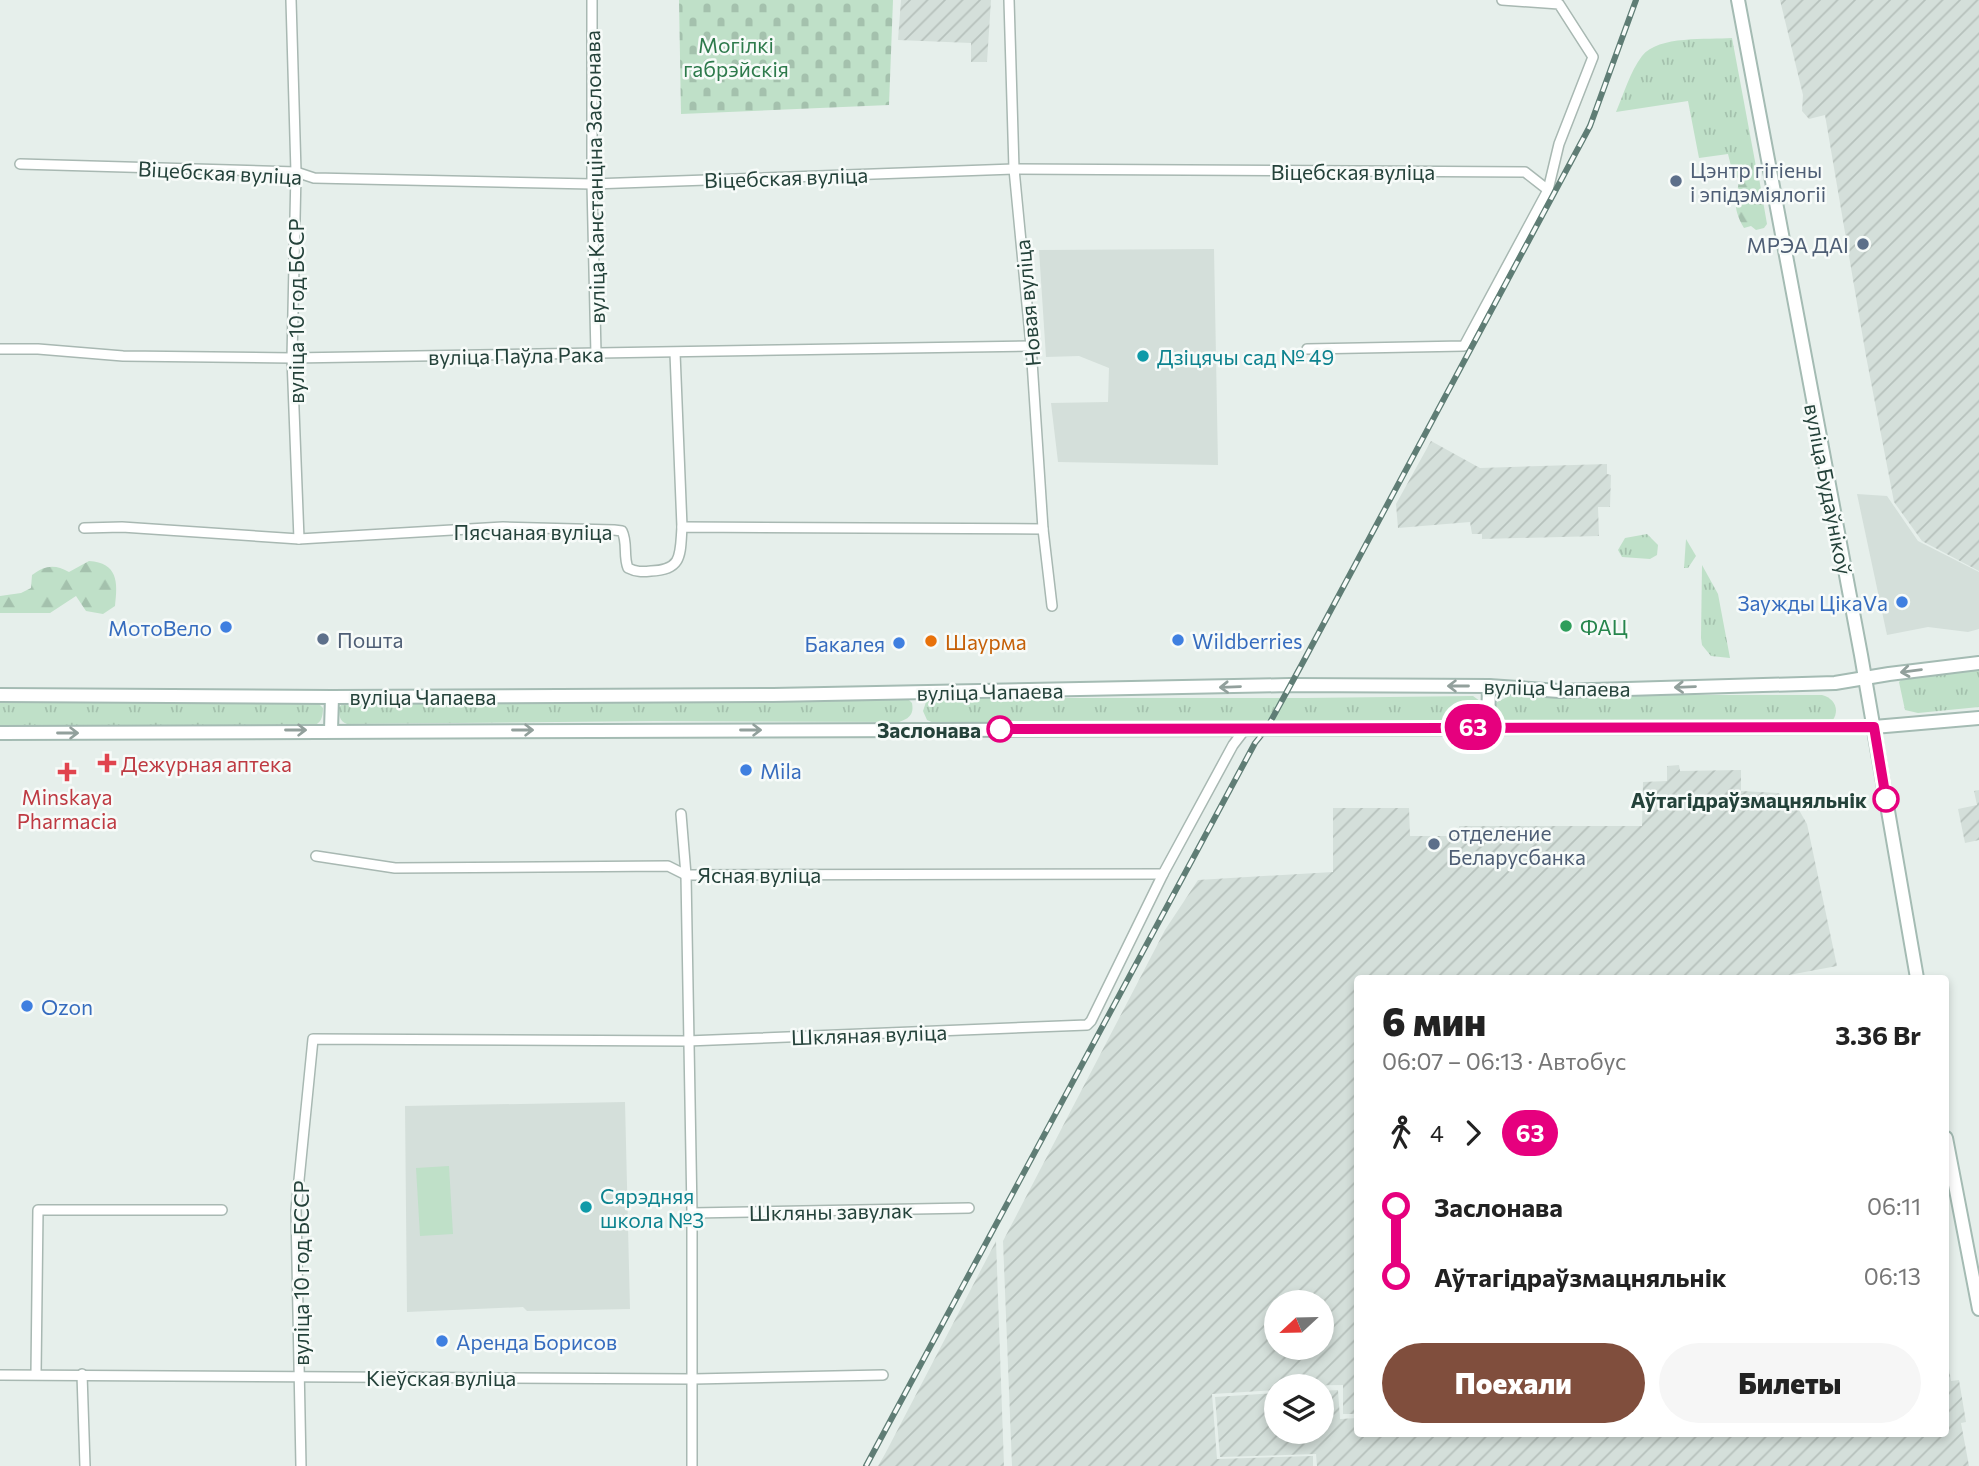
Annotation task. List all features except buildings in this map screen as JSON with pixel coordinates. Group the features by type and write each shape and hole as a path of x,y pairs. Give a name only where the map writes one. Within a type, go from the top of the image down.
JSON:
{"main road":[{"name":"вуліца Будаўнікоў","path":"1738,0 1874,727 1916,975"},
{"name":"вуліца Чапаева","path":"0,695 332,697 919,693 1290,685 1489,686 1559,691 1821,683 1979,663"},
{"path":"1488,727 1489,686"},
{"path":"331,730 332,697"},
{"name":"вуліца Чапаева","path":"0,733 1874,727 1979,718"},
{"path":"1949,1154 1979,1309"}],"street":[{"name":"вуліца 10 год БССР","path":"290,0 296,172 292,358 299,539"},
{"name":"вуліца Канстанціна Заслонава","path":"592,0 596,354"},
{"name":"Новая вуліца","path":"1009,0 1014,169 1031,346 1043,529 1052,606"},
{"path":"1307,349 1464,346 1548,190 1559,144 1593,57 1559,4 1502,0"},
{"name":"Віцебская вуліца","path":"20,164 296,172 314,178 592,184 1014,169 1525,172 1548,190"},
{"name":"вуліца Паўла Рака","path":"0,349 38,349 123,356 292,358 1031,346"},
{"path":"675,353 682,527 1043,529"},
{"name":"Пясчаная вуліца","path":"84,528 122,527 299,539 503,527 614,530 622,531 626,539 625,560 628,568 637,572 662,571 673,567 680,555 682,527"},
{"name":"Шкляная вуліца","path":"313,1040 687,1041 1087,1025 1163,874 1233,745 1246,728"},
{"path":"681,814 686,874 692,1213 692,1466"},
{"name":"Ясная вуліца","path":"316,856 396,868 668,866 686,874 1163,874"},
{"name":"вуліца 10 год БССР","path":"301,1466 296,1210 313,1040"},
{"name":"Шкляны завулак","path":"692,1213 969,1208"},
{"path":"36,1374 38,1210 222,1210"},
{"path":"82,1374 85,1466"},
{"name":"Кіеўская вуліца","path":"0,1375 693,1378 883,1375"}],"shaded area":[{"path":"901,0 991,0 987,62 971,62 971,43 898,40"},
{"path":"1780,0 1979,0 1979,571 1922,541 1894,502 1825,115 1809,119 1802,111 1803,95"},
{"path":"1214,249 1218,465 1058,462 1051,403 1108,402 1109,368 1079,356 1046,357 1039,250"},
{"path":"1431,441 1480,468 1607,464 1607,474 1611,475 1610,507 1598,507 1599,536 1482,539 1482,534 1472,534 1470,522 1398,528 1396,504"},
{"path":"1857,494 1887,496 1918,541 1979,572 1979,629 1968,632 1928,627 1887,635"},
{"path":"1679,765 1680,771 1741,770 1741,791 1778,793 1795,803 1807,824 1837,966 1789,975 1354,975 1354,1414 1343,1414 1343,1385 1334,1385 1334,1374 1264,1374 1264,1391 1212,1394 1217,1459 1313,1456 1313,1466 1012,1466 1003,1241 1165,930 1198,880 1333,872 1333,808 1409,808 1410,836 1459,836 1459,826 1642,826 1643,782 1667,781 1667,766"},
{"path":"1979,790 1979,840 1965,843 1958,809 1977,805 1974,791"},
{"path":"625,1102 630,1309 527,1311 523,1307 407,1312 405,1106"},
{"path":"996,1241 1004,1466 878,1466 885,1454"},
{"path":"1949,1369 1951,1381 1959,1380 1966,1422 1961,1423 1969,1466 1317,1466 1316,1454 1220,1457 1215,1397 1264,1394 1264,1444 1334,1444 1334,1390 1338,1390 1340,1419 1354,1418 1354,1437 1949,1437"}],"green space":[{"name":"Могілкі габрэйскія","path":"679,0 893,0 889,105 681,114"},
{"path":"1732,38 1757,172 1731,166 1728,154 1699,158 1688,101 1616,112 1634,69 1650,49 1671,42"},
{"path":"1739,161 1744,169 1757,172 1767,224 1764,228 1744,228 1737,214 1739,179 1733,174 1731,166"},
{"path":"1647,534 1658,545 1657,555 1650,559 1622,557 1618,550 1625,538"},
{"path":"1686,539 1696,556 1688,568 1684,568"},
{"path":"89,561 106,565 116,582 115,606 103,614 86,611 76,596 50,613 0,613 0,596 21,593 31,588 32,575 37,572 50,567 69,572"},
{"path":"1702,565 1718,594 1730,658 1711,656 1702,645"},
{"path":"1979,667 1979,707 1918,713 1905,710 1899,682 1903,678"},
{"path":"1822,695 1833,701 1836,712 1833,720 1826,723 1505,720 1498,715 1495,707 1497,702 1509,696"},
{"path":"1473,696 1480,701 1481,711 1477,718 1470,720 936,724 927,720 923,711 926,702 935,698"},
{"path":"907,698 912,703 912,713 899,722 347,724 339,715 339,707 346,701"},
{"path":"317,702 323,708 323,714 319,722 312,726 0,725 0,703"},
{"path":"449,1166 453,1234 420,1236 416,1168"}],"railway":[{"path":"866,1466 1255,743 1267,728 1302,664 1590,126 1636,0"}],"bus line":[{"name":"63","path":"1000,729 1874,727 1886,799"}],"place":[{"name":"Цэнтр гігіены і эпідэміялогіі","path":"1676,181"},
{"name":"МРЭА ДАІ","path":"1863,244"},
{"name":"Дзіцячы сад № 49","path":"1143,356"},
{"name":"Заужды ЦікаVа","path":"1902,602"},
{"name":"ФАЦ","path":"1566,626"},
{"name":"МотоВело","path":"226,627"},
{"name":"Пошта","path":"323,639"},
{"name":"Wildberries","path":"1178,640"},
{"name":"Шаурма","path":"931,641"},
{"name":"Бакалея","path":"899,643"},
{"name":"Заслонава","path":"1000,729"},
{"name":"Дежурная аптека","path":"107,763"},
{"name":"Mila","path":"746,770"},
{"name":"Minskaya Pharmacia","path":"67,772"},
{"name":"Аўтагідраўзмацняльнік","path":"1886,799"},
{"name":"отделение Беларусбанка","path":"1434,844"},
{"name":"Ozon","path":"27,1006"},
{"name":"Сярэдняя школа №3","path":"586,1207"},
{"name":"Аренда Борисов","path":"442,1341"}]}
